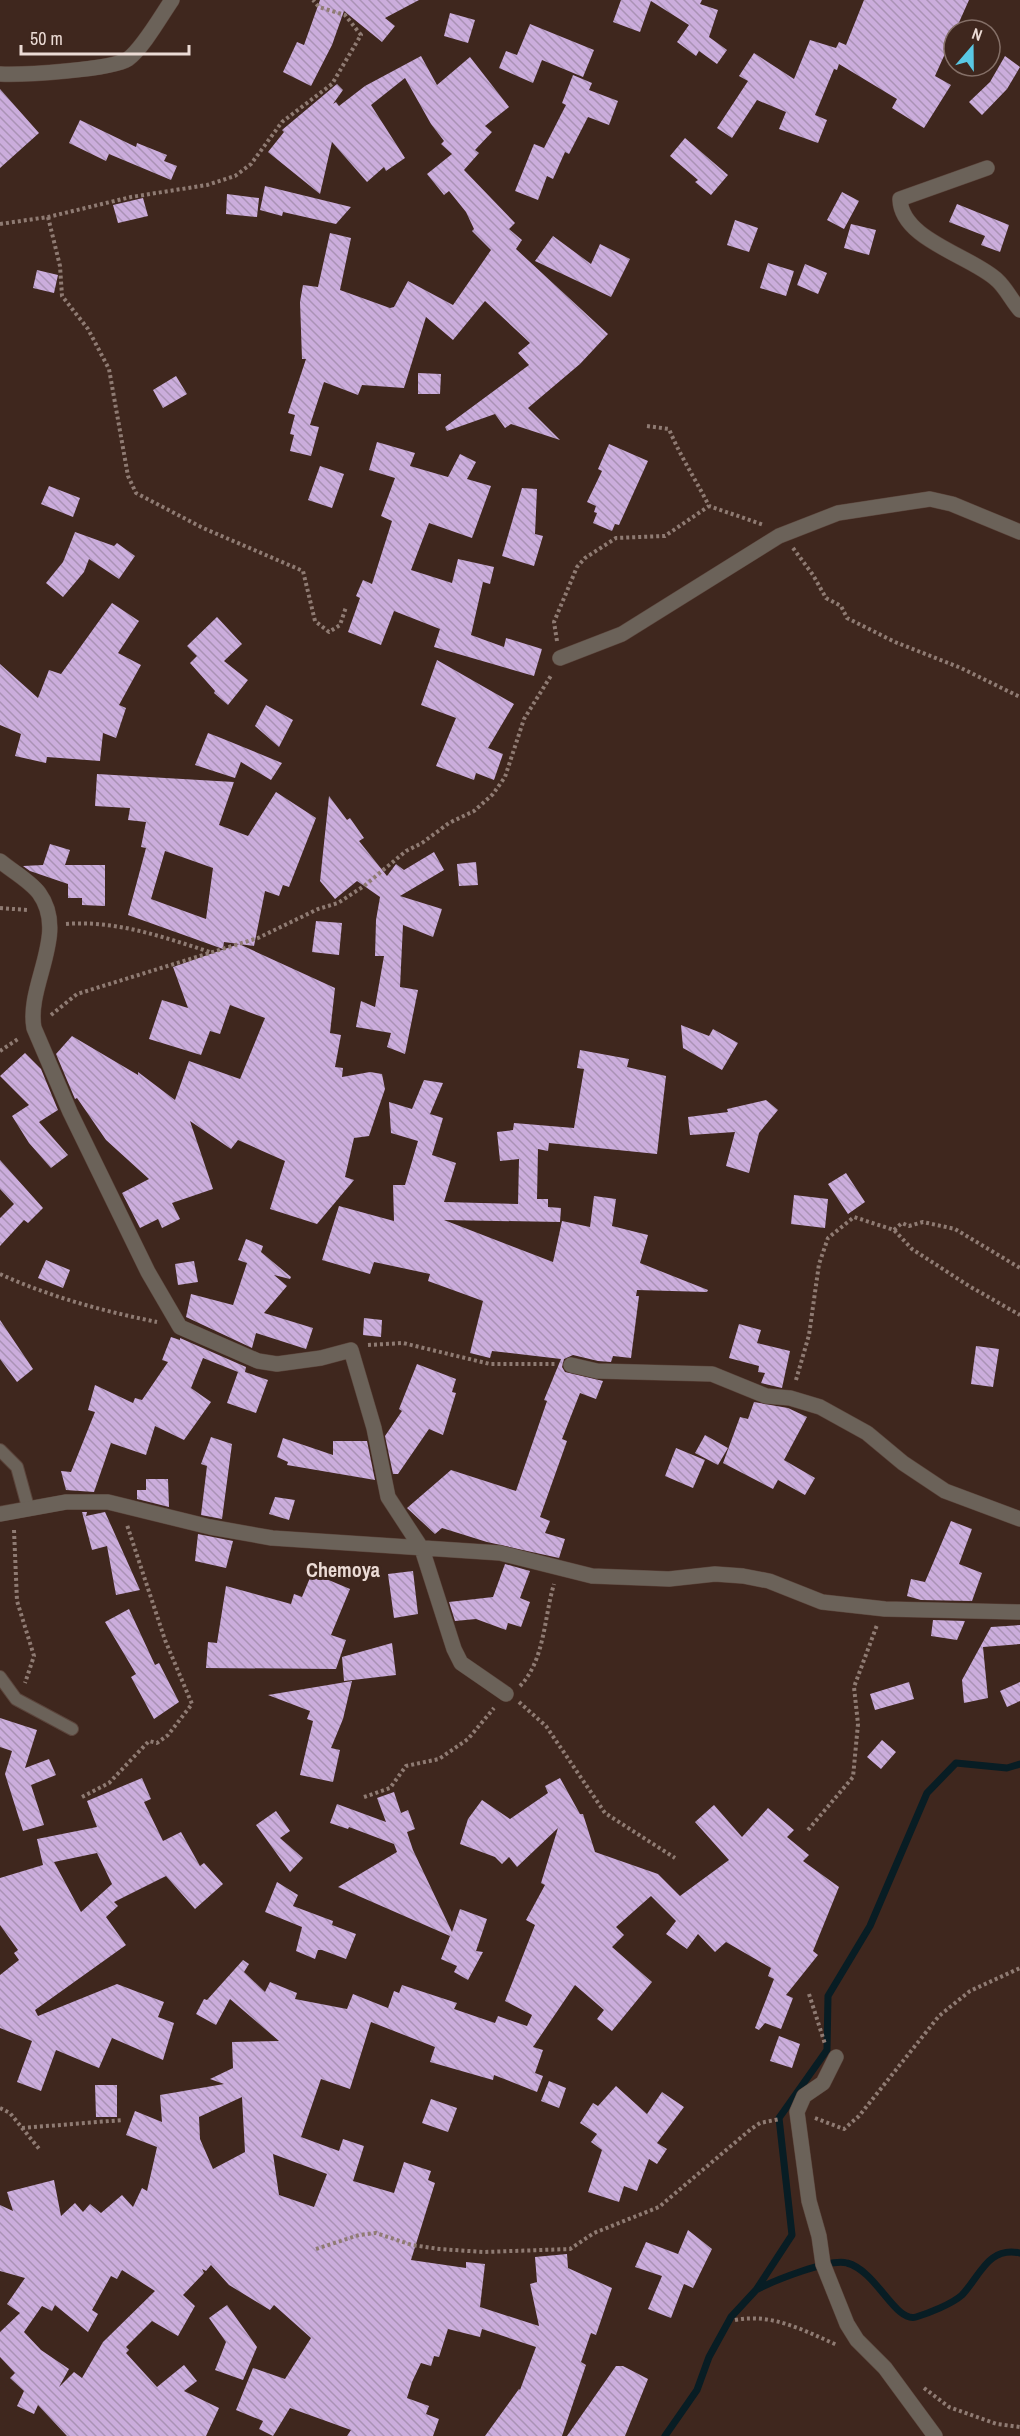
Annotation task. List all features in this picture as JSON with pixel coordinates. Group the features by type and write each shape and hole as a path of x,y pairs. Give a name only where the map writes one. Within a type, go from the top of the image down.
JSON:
{"street":[{"path":"0,74 86,68 124,61 136,49 172,0"},
{"path":"987,168 900,199 900,210 920,232 998,280 1020,310"},
{"path":"560,658 622,634 779,536 838,513 930,499 952,504 1020,532"},
{"path":"0,861 40,894 49,921 33,1013 34,1028 70,1112 138,1251 180,1327 267,1363 296,1362 351,1350 374,1428 388,1497 422,1549 442,1617 460,1663 506,1694"},
{"path":"571,1365 597,1371 712,1374 766,1396 790,1398 820,1407 867,1432 903,1463 945,1491 1020,1519"},
{"path":"6,1512 66,1502 121,1504 210,1527 272,1538 500,1553 592,1576 669,1579 715,1574 742,1576 769,1581 822,1602 885,1608 1020,1612"},
{"path":"832,2054 823,2083 804,2096 797,2112 809,2201 819,2236 823,2265 846,2324 857,2340 885,2368 935,2436"}],"lane":[{"path":"0,1450 17,1467 28,1507"},
{"path":"0,1677 19,1700 72,1729"}],"path":[{"path":"0,224 48,217 131,197 207,185 235,176 251,164 282,122 332,84 362,35 345,15 319,7 313,0"},
{"path":"48,217 60,266 62,296 88,329 109,369 128,476 136,493 203,528 303,571 315,621 329,632 340,625 346,607"},
{"path":"647,426 669,429 709,506 765,526 786,539 826,598 841,606 847,618 895,642 961,668 1020,697"},
{"path":"0,1051 77,994 258,938 318,909 338,903 364,886 406,850 422,843 449,823 474,812 493,794 505,777 524,719 560,658 554,622 577,567 585,558 616,538 665,536 709,506"},
{"path":"0,908 27,910 49,921 87,922 147,931 211,952"},
{"path":"790,1398 809,1335 819,1264 828,1238 854,1217 894,1230 921,1255 969,1286 1020,1314"},
{"path":"894,1230 902,1223 909,1226 923,1222 955,1228 1020,1268"},
{"path":"0,1274 27,1286 109,1312 180,1327"},
{"path":"351,1350 382,1342 403,1343 490,1364 571,1365"},
{"path":"82,1797 110,1783 149,1741 157,1743 168,1736 192,1704 165,1640 121,1504"},
{"path":"6,1512 17,1559 17,1601 34,1656 19,1700"},
{"path":"808,1830 853,1777 858,1724 854,1687 866,1649 885,1608"},
{"path":"538,1717 605,1813 675,1858"},
{"path":"797,2112 844,2129 859,2116 939,2016 970,1991 1020,1968"},
{"path":"809,1994 832,2054"},
{"path":"0,2108 10,2113 40,2150"},
{"path":"316,2249 359,2235 376,2233 412,2245 484,2253 570,2249 594,2233 658,2207 760,2123 779,2118 799,2130"},
{"path":"22,2128 123,2120"}],"building":[{"path":"320,0 419,0 385,18 395,26 382,42 344,11 332,45 311,86 283,72 297,42 304,45"},
{"path":"621,0 702,0 700,4 718,10 709,37 727,50 717,64 699,51 696,56 677,42 689,25 651,1 640,32 613,22"},
{"path":"864,0 969,0 961,18 942,18 942,60 935,76 951,85 924,128 892,108 897,99 839,64 837,70 834,69 815,115 827,120 818,143 779,129 786,112 757,100 732,138 717,128 748,81 739,76 754,53 794,79 810,40 836,48 839,42 846,45"},
{"path":"450,13 475,20 468,43 444,36"},
{"path":"530,24 594,50 583,77 542,60 533,83 499,68 506,51 517,55"},
{"path":"421,56 437,85 470,57 509,107 485,126 492,132 475,150 479,153 464,170 515,223 509,229 522,240 516,249 608,334 580,364 528,408 560,440 511,424 505,428 495,414 447,431 445,427 529,365 518,353 530,343 485,301 453,340 426,317 404,388 362,385 358,395 324,382 310,425 319,427 311,456 290,451 294,435 290,434 295,415 288,413 306,359 302,359 300,302 303,285 318,287 330,233 351,238 340,290 390,308 394,307 408,281 453,305 491,250 472,231 474,229 466,212 449,191 444,195 427,174 452,154 441,144 444,141 431,124 405,78 371,105 405,158 386,171 384,167 367,182 332,142 320,194 268,152 284,132 282,130 337,84 343,90 333,104 336,102 339,106 365,86"},
{"path":"1005,56 1020,67 1007,89 982,115 969,102 992,78 1002,78 1002,61"},
{"path":"573,75 592,83 589,90 618,101 609,125 588,117 569,154 565,152 553,179 547,176 538,200 515,191 534,144 544,148 566,105 562,103"},
{"path":"0,89 39,133 0,168"},
{"path":"80,120 136,147 137,143 167,155 164,161 177,166 171,180 109,154 106,161 69,143"},
{"path":"685,138 728,175 711,195 695,182 698,180 670,156"},
{"path":"265,186 351,207 336,224 283,212 282,216 260,210"},
{"path":"842,192 859,201 844,229 827,220"},
{"path":"227,194 259,198 257,217 226,214"},
{"path":"143,198 148,216 118,223 113,205"},
{"path":"957,204 1009,225 1000,252 981,245 985,236 949,222"},
{"path":"735,220 758,228 749,252 727,245"},
{"path":"851,224 876,230 869,255 844,248"},
{"path":"553,236 591,264 600,244 630,259 611,297 535,261"},
{"path":"768,263 794,271 786,296 760,288"},
{"path":"805,264 827,273 818,294 797,285"},
{"path":"37,270 58,275 54,293 33,288"},
{"path":"418,373 441,374 440,394 418,394"},
{"path":"176,376 187,394 163,408 153,390"},
{"path":"377,442 415,453 410,466 448,477 460,454 476,462 467,479 491,486 472,538 429,523 411,570 452,583 458,559 494,567 490,584 483,582 471,635 504,647 506,638 542,649 534,676 434,647 440,629 394,611 381,645 348,632 360,598 356,596 363,580 372,584 392,521 381,516 395,478 369,470"},
{"path":"609,444 648,461 619,525 615,524 612,531 593,523 597,513 594,512 596,506 587,502 602,471 598,469"},
{"path":"320,466 344,474 332,508 308,500"},
{"path":"49,486 80,498 73,517 41,504"},
{"path":"522,488 537,489 535,534 543,536 534,566 502,556"},
{"path":"75,532 114,546 117,543 135,556 119,579 89,559 84,572 63,597 46,583 63,562"},
{"path":"112,603 139,621 118,653 141,665 119,705 126,708 116,738 103,733 100,761 47,757 46,763 15,756 21,734 0,725 0,664 38,698 49,670 61,674"},
{"path":"217,617 242,644 224,661 248,680 228,705 214,693 215,691 190,663 197,656 187,646"},
{"path":"437,660 514,704 488,748 503,754 494,780 476,773 474,780 436,766 456,718 421,705"},
{"path":"266,705 293,720 279,747 255,726"},
{"path":"208,733 282,763 271,780 241,762 235,778 195,765"},
{"path":"97,774 234,782 219,825 248,836 276,792 316,818 289,887 283,885 279,896 265,891 254,946 224,942 223,949 128,915 146,848 141,847 146,822 128,820 130,808 95,806","holes":["165,851 213,868 206,919 151,899"]},
{"path":"329,796 347,820 350,818 364,838 359,841 387,876 396,864 404,870 434,852 444,870 400,896 442,909 433,937 403,925 400,987 418,990 405,1054 387,1047 391,1033 356,1027 361,1001 375,1007 384,956 375,956 376,920 380,897 357,881 335,899 320,881"},
{"path":"50,844 70,850 65,865 105,865 105,906 82,905 82,898 68,898 68,884 30,871 23,866 43,865"},
{"path":"476,862 478,885 459,886 457,864"},
{"path":"316,921 342,923 339,955 312,952"},
{"path":"239,944 335,988 330,1033 341,1035 335,1067 343,1068 342,1077 370,1072 382,1074 385,1089 369,1136 354,1138 345,1177 354,1180 317,1224 270,1209 285,1161 238,1140 231,1149 190,1121 213,1189 172,1203 180,1219 162,1228 158,1219 140,1228 122,1193 149,1179 106,1140 77,1098 75,1099 56,1054 72,1036 138,1075 138,1072 175,1100 189,1061 240,1079 265,1018 230,1005 220,1034 210,1031 201,1055 149,1039 162,1000 188,1008 173,967"},
{"path":"681,1025 709,1036 713,1029 738,1043 722,1070 683,1048"},
{"path":"580,1050 629,1059 627,1067 666,1076 657,1154 549,1143 548,1151 538,1149 537,1199 548,1199 548,1207 561,1208 560,1222 444,1220 553,1262 562,1221 590,1227 594,1196 616,1199 612,1226 648,1235 640,1263 708,1290 707,1292 637,1290 636,1296 639,1296 631,1358 613,1356 611,1362 573,1355 564,1359 562,1367 565,1372 603,1381 596,1399 580,1393 562,1439 567,1441 540,1517 550,1521 545,1533 565,1539 559,1558 487,1542 442,1528 435,1534 407,1508 451,1470 516,1491 547,1401 544,1400 561,1359 492,1351 490,1358 470,1353 483,1301 428,1281 430,1274 374,1262 370,1274 322,1260 339,1206 394,1221 393,1185 405,1185 418,1141 391,1133 389,1102 412,1109 424,1080 443,1083 430,1114 443,1118 432,1155 456,1163 444,1202 518,1204 519,1159 500,1161 497,1132 513,1130 514,1123 574,1128 584,1069 577,1068"},
{"path":"25,1053 41,1069 58,1110 39,1122 68,1155 51,1168 29,1143 12,1116 29,1105 0,1076"},
{"path":"766,1100 778,1110 759,1133 749,1173 726,1166 735,1132 690,1135 688,1117 728,1112 727,1109"},
{"path":"0,1160 43,1208 28,1223 24,1220 0,1246 0,1218 14,1204 0,1189"},
{"path":"846,1173 865,1202 848,1214 828,1184"},
{"path":"794,1195 828,1199 825,1228 791,1224"},
{"path":"246,1239 263,1246 261,1252 291,1277 290,1279 274,1275 287,1286 264,1313 313,1328 306,1349 256,1333 252,1348 186,1317 191,1294 233,1305 247,1263 238,1260"},
{"path":"46,1260 70,1270 63,1288 38,1278"},
{"path":"194,1261 198,1282 178,1285 175,1264"},
{"path":"364,1318 382,1320 381,1337 363,1335"},
{"path":"0,1320 33,1369 17,1382 0,1359"},
{"path":"739,1324 761,1330 757,1343 790,1351 782,1388 761,1383 765,1373 758,1372 759,1366 729,1358"},
{"path":"171,1337 180,1340 180,1338 246,1367 245,1372 268,1380 256,1413 227,1403 238,1372 203,1358 191,1388 211,1402 184,1440 155,1426 146,1455 111,1443 94,1492 66,1490 61,1471 71,1472 95,1412 88,1410 95,1385 133,1403 135,1398 142,1400 168,1362 162,1360"},
{"path":"976,1346 999,1349 993,1387 971,1384"},
{"path":"417,1364 456,1379 452,1392 456,1393 443,1435 429,1429 398,1474 393,1474 385,1436 402,1411 399,1409"},
{"path":"754,1402 788,1408 807,1417 784,1460 815,1478 805,1495 778,1480 773,1489 723,1463 740,1417 748,1419"},
{"path":"705,1435 728,1448 718,1465 695,1453"},
{"path":"211,1437 232,1444 222,1519 201,1515 207,1466 201,1464"},
{"path":"283,1438 333,1455 333,1441 367,1441 375,1480 287,1465 288,1462 277,1457"},
{"path":"676,1448 705,1460 693,1488 665,1476"},
{"path":"146,1479 168,1479 169,1507 137,1499 137,1490 146,1490"},
{"path":"275,1497 295,1500 289,1520 269,1514"},
{"path":"82,1512 87,1512 86,1516 105,1512 140,1590 116,1595 107,1546 92,1550"},
{"path":"951,1521 972,1529 959,1564 982,1573 972,1601 921,1600 907,1596 911,1579 925,1582"},
{"path":"198,1534 233,1541 226,1568 195,1561"},
{"path":"505,1564 530,1571 520,1598 530,1602 521,1627 508,1623 506,1630 476,1619 455,1621 449,1602 493,1597"},
{"path":"413,1571 418,1614 394,1618 388,1574"},
{"path":"312,1573 350,1589 331,1635 346,1640 336,1669 206,1668 208,1642 217,1643 226,1586 291,1604 294,1594 302,1597"},
{"path":"129,1609 155,1665 159,1663 179,1702 154,1719 131,1677 136,1674 105,1622"},
{"path":"933,1620 965,1621 957,1640 931,1636"},
{"path":"1020,1625 1020,1644 983,1647 988,1698 964,1703 962,1680 991,1627"},
{"path":"392,1643 396,1675 344,1681 342,1657"},
{"path":"352,1681 343,1719 331,1748 340,1750 333,1782 300,1775 313,1721 307,1719 310,1711 268,1695"},
{"path":"909,1682 914,1699 875,1710 870,1694"},
{"path":"1020,1682 1020,1701 1007,1707 1000,1691"},
{"path":"0,1718 37,1730 25,1768 49,1759 56,1775 31,1785 44,1825 23,1831 5,1774 12,1751 0,1747"},
{"path":"882,1740 896,1752 881,1769 867,1757"},
{"path":"142,1778 151,1799 144,1802 163,1841 181,1832 200,1866 204,1863 223,1884 195,1909 166,1876 114,1902 118,1906 106,1917 126,1945 35,2010 38,2016 117,1984 164,2002 158,2017 174,2023 163,2060 112,2038 99,2068 56,2050 41,2091 17,2082 32,2041 0,2028 0,1975 19,1960 14,1953 18,1950 0,1925 0,1878 43,1865 37,1839 97,1827 87,1801","holes":["97,1853 112,1884 81,1912 54,1862"]},
{"path":"560,1778 580,1814 583,1814 595,1852 658,1874 680,1896 729,1860 695,1822 714,1805 742,1837 768,1808 794,1830 787,1837 809,1855 803,1861 839,1887 813,1951 818,1955 786,1995 793,1998 781,2029 765,2023 759,2030 755,2028 774,1979 768,1976 771,1968 726,1942 715,1952 698,1934 687,1949 666,1934 676,1921 651,1896 616,1927 624,1935 612,1947 652,1982 612,2031 597,2019 604,2010 575,1985 533,2047 543,2050 535,2073 543,2076 537,2092 494,2075 493,2080 430,2062 435,2047 371,2022 350,2089 321,2079 301,2137 339,2151 343,2139 364,2146 353,2181 394,2193 404,2162 431,2171 428,2180 435,2183 411,2260 466,2268 466,2262 485,2264 480,2307 539,2326 530,2284 537,2282 535,2257 567,2254 568,2268 612,2288 596,2335 591,2333 581,2362 586,2365 562,2436 485,2436 520,2390 536,2347 482,2329 480,2337 448,2329 439,2357 434,2356 431,2366 421,2363 407,2398 429,2406 426,2414 439,2419 433,2436 347,2436 351,2430 290,2408 273,2436 259,2429 263,2421 236,2410 253,2368 285,2379 311,2338 274,2305 270,2310 229,2285 211,2265 206,2271 202,2269 204,2273 183,2295 195,2306 178,2336 152,2321 126,2347 129,2350 126,2353 157,2387 184,2365 197,2381 184,2391 219,2408 206,2436 67,2436 38,2405 34,2414 17,2406 24,2391 10,2378 15,2373 0,2357 0,2332 20,2313 7,2304 25,2278 0,2271 0,2205 13,2211 7,2192 54,2180 61,2216 75,2203 83,2212 90,2204 101,2213 122,2195 133,2207 142,2188 147,2191 157,2147 126,2135 135,2111 162,2122 160,2095 224,2084 210,2079 233,2068 232,2042 279,2041 230,1999 216,2025 196,2014 204,1999 207,2000 243,1960 249,1964 244,1972 265,1992 270,1982 297,1993 295,1999 347,2009 353,1994 388,2008 394,1991 399,1993 402,1985 457,2003 454,2009 495,2023 498,2016 527,2026 532,2015 505,2001 535,1925 526,1920 545,1885 541,1883 558,1828 517,1867 509,1857 502,1864 495,1857 460,1844 468,1819 482,1800 510,1819 548,1793 545,1786","holes":["242,2097 245,2152 213,2169 200,2139 199,2117","273,2154 327,2174 314,2207 279,2195","122,2270 155,2291 103,2342 82,2378 74,2372 59,2387 69,2369 41,2350 24,2332 42,2306 52,2311 55,2305 88,2332 98,2314 92,2310 111,2276 117,2279"]},
{"path":"394,1792 401,1813 408,1810 415,1829 407,1832 413,1850 452,1932 460,1909 487,1919 476,1951 483,1952 468,1980 454,1972 457,1966 441,1959 450,1936 338,1887 397,1852 394,1844 349,1827 348,1829 330,1823 337,1804 386,1822 377,1798"},
{"path":"276,1811 290,1831 280,1838 303,1858 290,1872 256,1825"},
{"path":"277,1882 298,1895 293,1906 333,1921 332,1925 356,1934 346,1959 322,1950 318,1950 315,1959 296,1951 302,1927 265,1912"},
{"path":"779,2036 800,2044 792,2068 770,2061"},
{"path":"549,2081 566,2088 559,2108 541,2101"},
{"path":"95,2085 117,2085 117,2117 96,2117"},
{"path":"616,2086 647,2114 662,2092 684,2107 657,2143 667,2149 657,2164 649,2159 637,2191 624,2186 619,2202 588,2192 602,2150 591,2142 597,2134 580,2123 593,2103 598,2106"},
{"path":"431,2099 457,2108 448,2132 422,2123"},
{"path":"688,2230 712,2249 693,2288 684,2284 671,2318 648,2309 662,2276 635,2267 646,2242 678,2254"},
{"path":"227,2305 257,2347 243,2380 215,2370 226,2342 209,2318"},
{"path":"616,2366 623,2366 648,2379 625,2436 567,2436"}],"waterway":[{"path":"665,2436 697,2390 709,2357 731,2317 756,2290 792,2235 779,2118 827,2050 828,1996 870,1926 927,1793 956,1763 1007,1768 1020,1764"},
{"path":"756,2290 815,2267 839,2262 847,2263 858,2268 867,2276 901,2312 908,2317 916,2317 940,2308 962,2295 992,2258 1009,2252 1020,2253"}],"district":[{"name":"Chemoya","path":"343,1570"}]}
